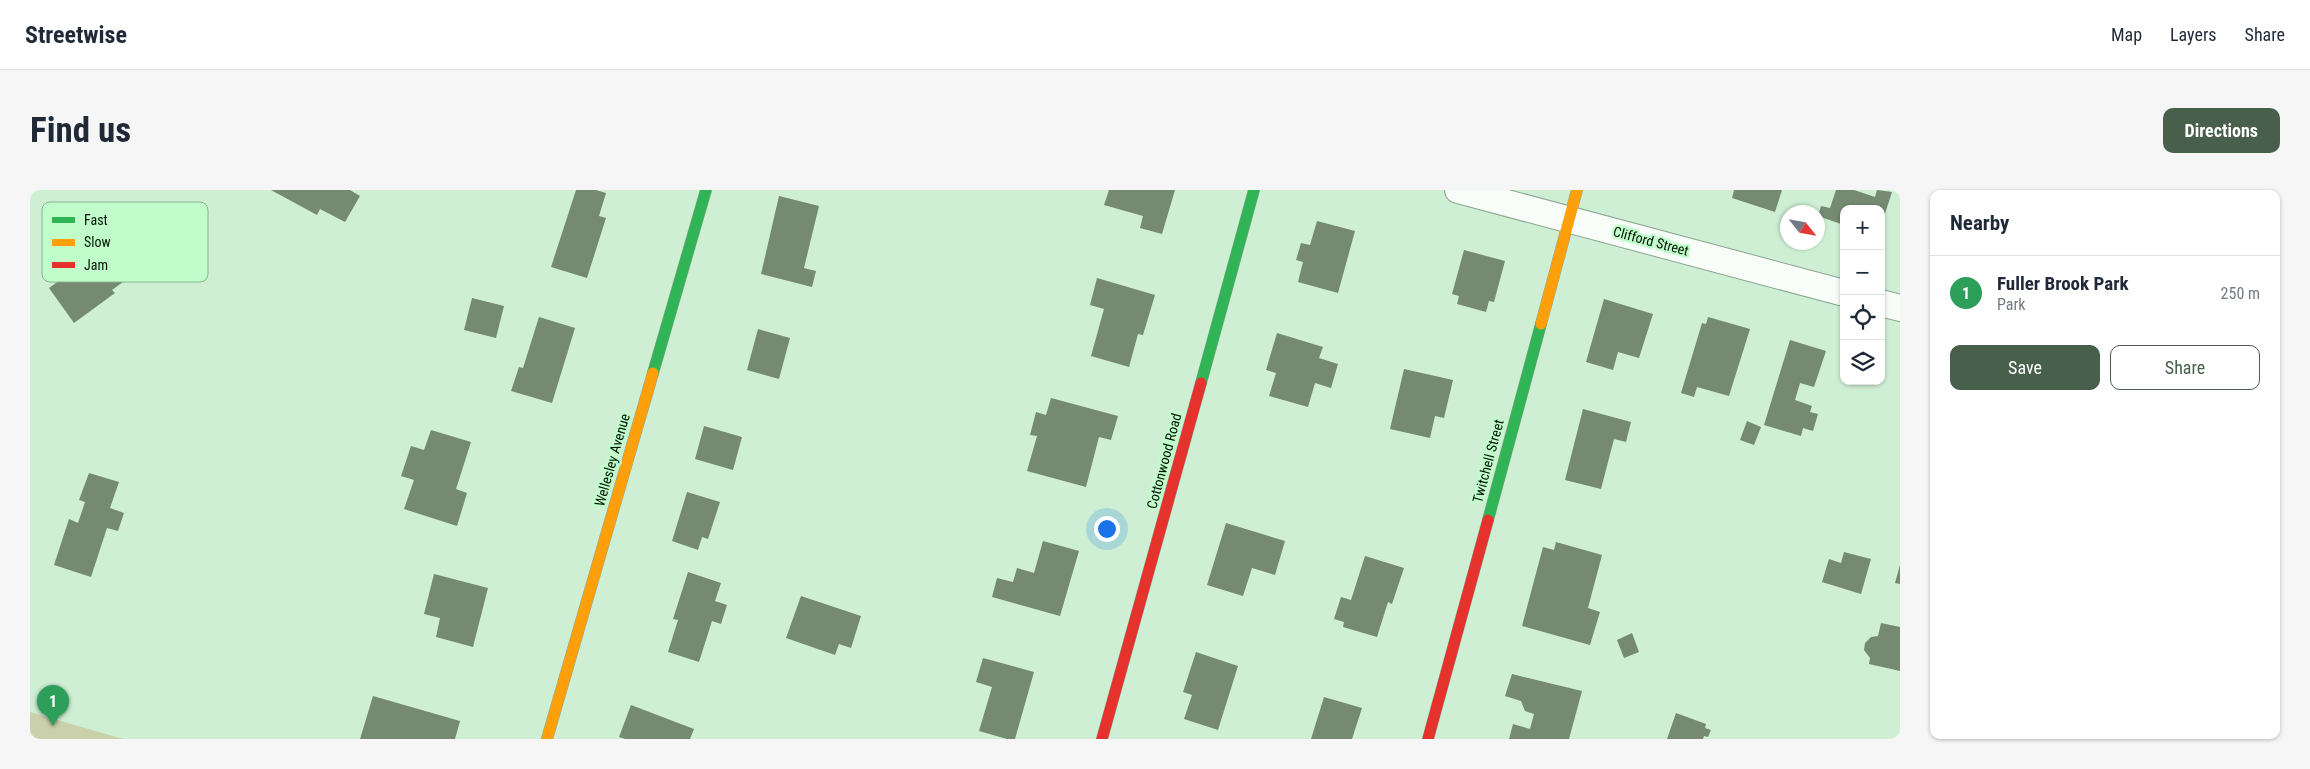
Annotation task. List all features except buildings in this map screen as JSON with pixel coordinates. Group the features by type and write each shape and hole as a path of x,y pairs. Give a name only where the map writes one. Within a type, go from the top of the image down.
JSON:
{"street":[{"name":"Wellesley Avenue","path":"548,739 706,190"},
{"name":"Cottonwood Road","path":"1102,739 1254,190"},
{"name":"Clifford Street","path":"1458,190 1840,292"},
{"name":"Twitchell Street","path":"1428,739 1577,190"},
{"path":"1885,304 1900,308"}],"green space":[{"path":"30,712 123,739 30,739"}],"traffic: fast":[{"path":"653,373 706,190"},
{"path":"1201,383 1254,190"},
{"path":"1488,520 1541,324"}],"traffic: slow":[{"path":"1541,324 1577,190"},
{"path":"547,739 653,373"}],"traffic: jam":[{"path":"1102,739 1201,383"},
{"path":"1428,739 1488,520"}],"place":[{"name":"Fuller Brook Park","path":"53,726"}]}
